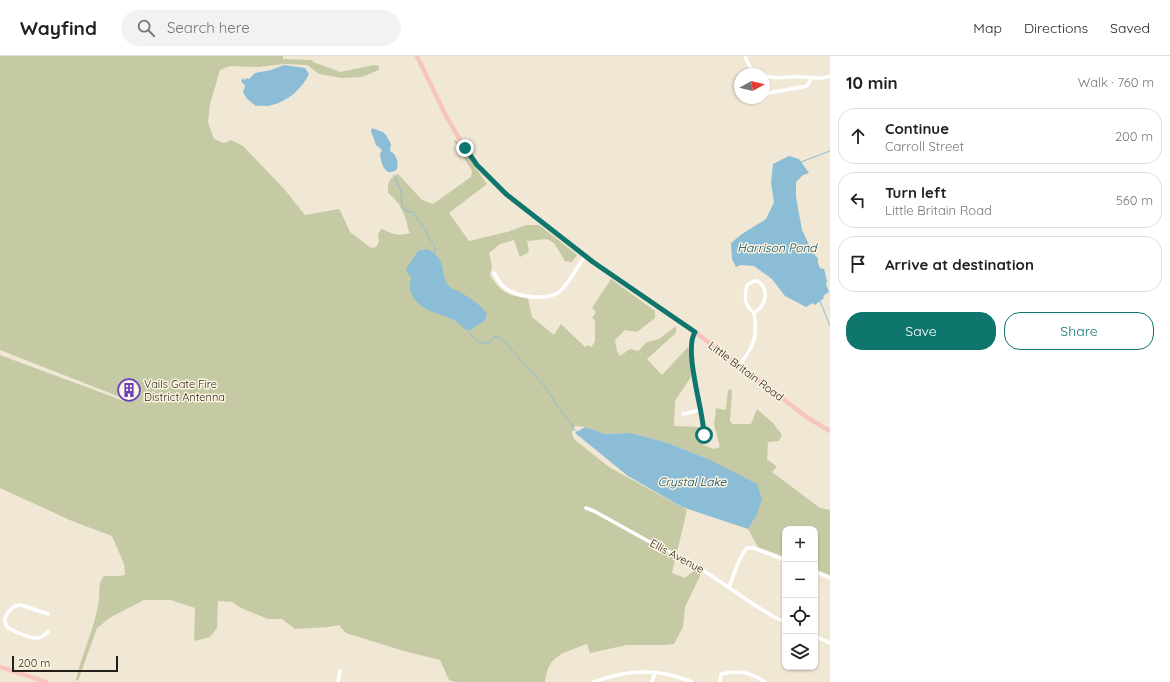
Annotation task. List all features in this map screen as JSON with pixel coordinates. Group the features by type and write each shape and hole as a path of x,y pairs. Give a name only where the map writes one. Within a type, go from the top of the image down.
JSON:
{"main road":[{"name":"Little Britain Road","path":"417,56 453,129 477,165 506,194 585,256 695,332 808,418 830,431"},
{"path":"0,667 46,682"}],"street":[{"path":"745,56 748,66 751,68"},
{"path":"770,77 782,79 803,77 811,79 826,78 830,76"},
{"path":"770,93 807,86 811,79"},
{"path":"494,273 503,287 508,290 538,298 547,297 560,291 585,256"},
{"path":"739,366 753,345 756,328 754,313 747,306 744,296 747,285 754,281 758,281 763,285 765,296 762,307 754,313"},
{"path":"695,332 691,340 691,349 704,435"},
{"path":"683,414 700,410"},
{"name":"Ellis Avenue","path":"586,508 648,541 692,562 756,606 782,621"},
{"path":"730,587 745,550 751,547 782,559"},
{"path":"818,573 830,578"},
{"path":"48,614 17,605 10,610 6,624 9,629 32,638 39,638 48,632"},
{"path":"818,637 830,643"},
{"path":"338,682 340,671"},
{"path":"594,682 621,673 633,671 655,672 682,678 692,682"},
{"path":"652,682 655,672"},
{"path":"720,682 721,674 745,672 750,673 765,682"},
{"path":"28,682 30,677"}],"green space":[{"path":"0,56 283,56 283,59 312,60 313,62 340,72 374,65 379,66 379,70 362,77 342,78 319,74 307,65 284,64 258,67 230,66 220,70 210,104 208,122 214,139 224,143 231,140 243,146 285,190 305,215 339,209 350,232 371,248 376,247 379,242 378,235 380,230 383,229 390,233 396,234 410,233 401,208 388,193 389,182 392,177 398,174 422,200 433,204 471,177 472,171 454,141 457,141 487,184 449,213 469,241 507,232 526,225 539,225 577,255 572,262 565,261 554,243 547,239 527,241 529,252 520,257 514,240 500,244 489,253 492,266 490,275 498,286 510,294 528,299 532,317 554,335 561,324 585,347 588,345 591,347 595,342 595,320 592,318 596,312 592,308 611,279 655,311 655,318 637,332 625,330 615,340 617,351 620,356 630,349 638,351 647,342 659,339 676,326 676,333 647,359 662,375 688,347 691,377 675,401 674,426 700,427 703,445 714,449 720,447 714,425 716,408 726,410 728,390 731,389 730,421 732,424 751,424 757,409 773,423 782,435 779,441 768,442 767,459 777,467 772,472 820,508 830,510 830,575 818,570 818,526 782,526 782,556 758,547 748,529 756,516 708,459 668,443 631,433 605,434 585,427 575,426 572,433 574,439 609,467 687,510 672,573 685,578 696,569 700,573 700,576 685,607 683,627 674,644 627,645 590,653 587,644 558,656 550,666 545,682 455,682 449,680 440,660 404,651 346,633 339,625 295,629 282,619 268,619 241,608 232,602 218,601 217,628 210,637 194,641 195,608 171,600 144,600 111,617 97,628 78,681 76,680 95,619 101,581 104,576 125,575 124,564 112,536 72,521 0,488 0,355 124,401 125,399 0,350"}],"water":[{"path":"284,65 305,68 309,74 303,85 294,94 284,101 268,106 256,106 247,99 243,92 245,86 241,81 243,78 245,80 247,78 249,79 255,73 271,70"},
{"path":"372,128 383,132 391,144 390,151 395,156 398,164 397,169 393,172 389,172 384,169 380,154 382,150 376,145 371,131"},
{"name":"Harrison Pond","path":"789,156 799,159 809,173 803,175 796,182 796,197 802,230 811,249 818,259 820,268 824,269 827,281 826,284 829,292 815,305 813,303 806,307 785,296 772,279 754,266 741,265 736,267 732,259 731,243 742,234 766,219 774,202 771,183 773,164"},
{"path":"427,249 434,253 441,262 446,282 450,287 474,301 487,314 485,320 471,330 464,329 459,323 427,309 420,305 414,298 410,289 411,277 406,269 418,251"},
{"name":"Crystal Lake","path":"585,427 605,434 631,433 668,443 708,459 757,484 762,499 756,516 748,529 682,507 628,476 575,433"}],"waterway":[{"path":"801,162 830,151"},
{"path":"394,175 401,192 402,208 408,212 413,211 425,228 428,237 434,245 434,253"},
{"path":"820,301 830,326"},
{"path":"468,330 474,338 482,343 489,343 492,338 497,336 502,339 546,388 577,432"}],"place":[{"name":"Vails Gate Fire District Antenna","path":"129,390"}],"route":[{"path":"465,148 477,165 493,182 527,211 593,262 695,332 691,340 691,349 704,435"}]}
